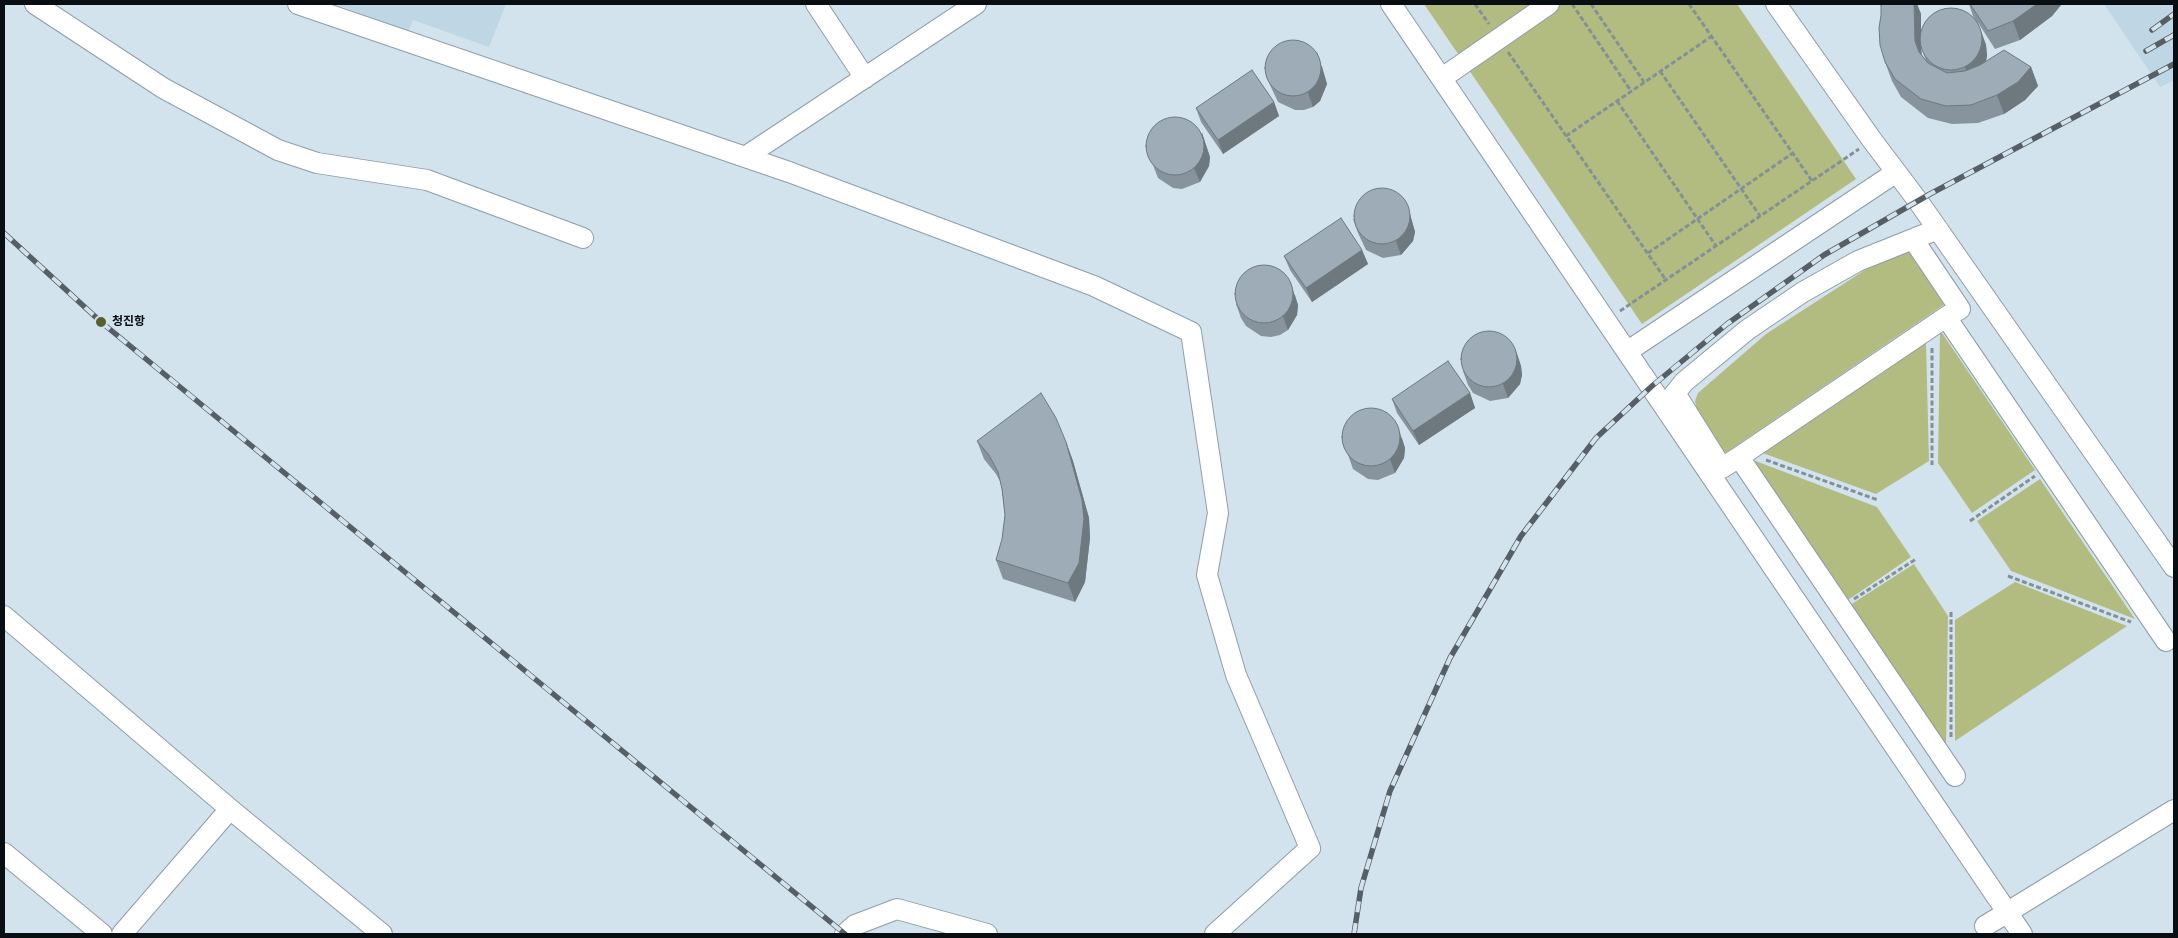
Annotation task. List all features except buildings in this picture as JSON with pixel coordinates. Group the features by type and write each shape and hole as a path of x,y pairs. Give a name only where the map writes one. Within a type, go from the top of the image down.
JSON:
{"street":[{"path":"35,4 164,88 278,150 317,163 427,180 583,238"},
{"path":"298,4 745,157 1094,286 1191,332 1218,513 1206,575 1236,675 1310,848 1215,934"},
{"path":"816,4 865,78"},
{"path":"745,157 976,4"},
{"path":"1391,4 1628,351 1670,399 1722,468 1960,309 1913,239"},
{"path":"1442,78 1549,4"},
{"path":"1776,4 1895,173 1938,229 2174,567"},
{"path":"1628,351 1895,173"},
{"path":"1670,399 1684,382 1746,330 1803,292 1858,261 1938,229"},
{"path":"1939,322 2048,467 2166,641"},
{"path":"1670,399 2022,934"},
{"path":"1742,455 1841,607 1955,776"},
{"path":"4,616 230,810 382,934"},
{"path":"122,934 230,810"},
{"path":"1985,926 2174,810"},
{"path":"4,853 102,934"},
{"path":"845,934 855,925 897,909 987,934"}],"path":[{"path":"1475,4 1666,280"},
{"path":"1572,4 1631,91"},
{"path":"1591,4 1644,82"},
{"path":"1690,4 1812,181"},
{"path":"1566,136 1712,36"},
{"path":"1660,72 1760,216"},
{"path":"1617,101 1716,246"},
{"path":"1607,320 1872,140"},
{"path":"1648,253 1793,153"},
{"path":"1932,465 1939,322"},
{"path":"1742,455 1878,500"},
{"path":"1970,521 2048,467"},
{"path":"1841,607 1916,559"},
{"path":"2008,576 2133,622"},
{"path":"1951,612 1951,740"}],"shaded area":[{"path":"336,4 506,4 489,47 413,20 408,32"},
{"path":"2104,4 2174,4 2174,80 2160,87"}],"green space":[{"path":"1424,4 1737,4 1856,179 1642,324"},
{"path":"1909,252 1913,254 1948,302 1724,454 1698,416 1695,401 1698,393 1766,334 1884,259"},
{"path":"1940,330 2035,470 1972,513 1938,463"},
{"path":"1926,342 1929,461 1876,494 1757,451"},
{"path":"1753,460 1877,507 1911,557 1848,600"},
{"path":"2040,479 2135,619 2011,571 1977,521"},
{"path":"1914,564 1948,616 1946,748 1850,605"},
{"path":"2015,582 2127,626 1955,741 1955,620"}],"railway":[{"path":"2152,30 2174,14"},
{"path":"2146,51 2174,35"},
{"path":"1354,934 1361,888 1390,791 1450,658 1521,536 1596,438 1652,386 1727,324 1824,255 1930,194 2174,64"},
{"path":"4,233 101,322 845,934"}],"place":[{"name":"청진항","path":"101,322"}]}
